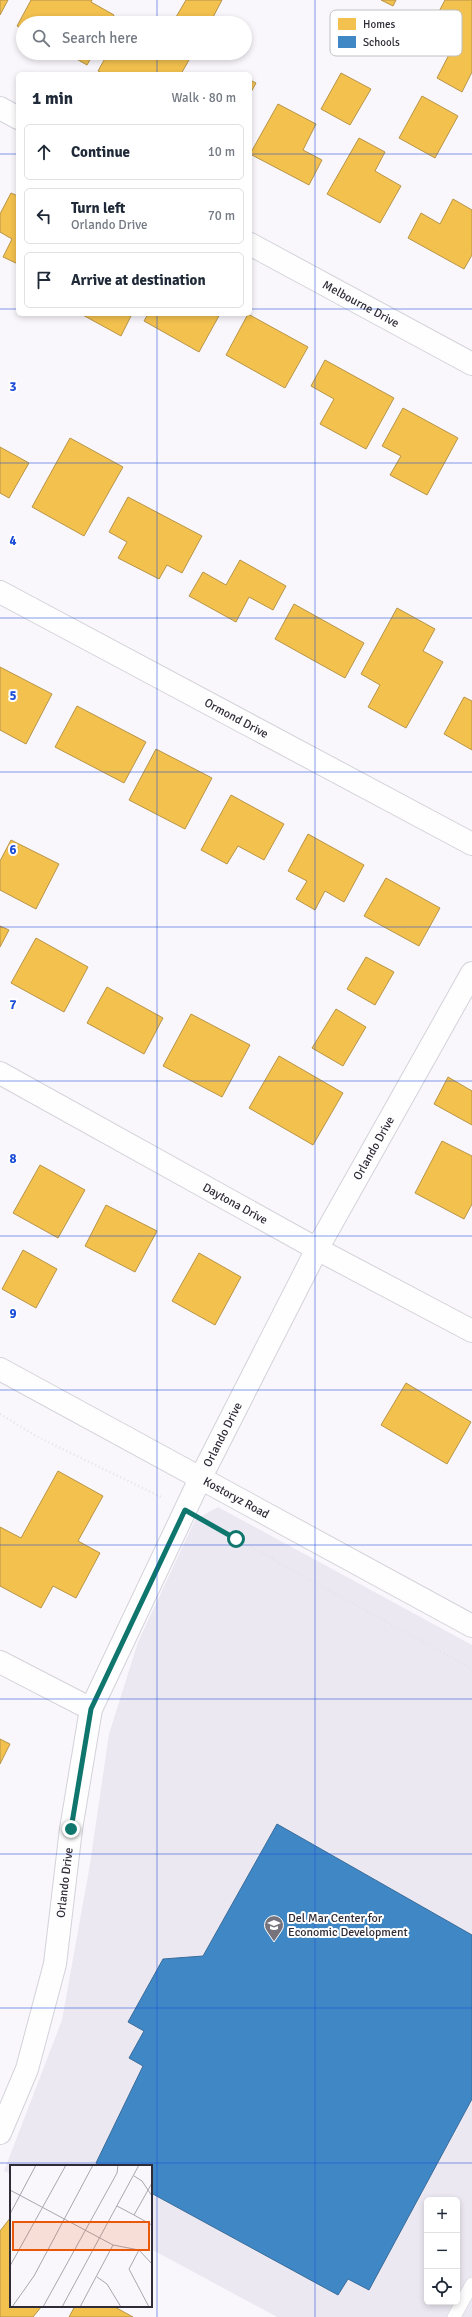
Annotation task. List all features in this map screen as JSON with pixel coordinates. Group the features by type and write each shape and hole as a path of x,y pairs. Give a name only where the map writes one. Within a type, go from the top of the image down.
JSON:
{"street":[{"path":"0,108 16,117"},
{"name":"Melbourne Drive","path":"252,245 472,364"},
{"name":"Ormond Drive","path":"0,592 472,844"},
{"name":"Orlando Drive","path":"0,2133 28,2069 55,1964 71,1829 91,1709 200,1479 317,1249 472,973"},
{"name":"Daytona Drive","path":"0,1073 317,1249 472,1331"},
{"name":"Kostoryz Road","path":"0,1369 472,1626"},
{"path":"0,1662 91,1709"}],"lane":[{"path":"454,2317 472,2284"}],"path":[{"path":"0,1414 36,1436 185,1510 472,1669"}],"shaded area":[{"name":"Del Mar Center for Economic Development","path":"218,1507 472,1645 472,2317 277,2317 152,2250 152,2165 10,2165 10,2174 4,2171 62,2020 90,1864 109,1734 138,1642 195,1520"}],"building: Homes":[{"path":"0,0 8,0 0,15"},
{"path":"31,0 92,0 91,2 114,15 114,16 22,16"},
{"path":"186,0 222,0 214,16 177,16"},
{"path":"381,0 396,0 393,6"},
{"path":"445,0 472,0 472,72 462,92 437,78 448,56 462,56 462,10 440,10"},
{"path":"78,60 90,60 87,65"},
{"path":"104,60 189,60 182,72 98,71"},
{"path":"341,73 371,89 350,125 321,109"},
{"path":"252,81 256,83 252,90"},
{"path":"422,96 458,116 435,158 399,138"},
{"path":"278,104 316,124 303,150 322,160 309,185 252,155 252,150"},
{"path":"359,138 385,152 375,171 401,186 380,223 327,194"},
{"path":"11,193 16,195 16,263 3,257 12,239 0,232 0,214"},
{"path":"453,199 472,210 472,255 464,269 408,238 421,213 440,224"},
{"path":"85,316 131,316 121,336"},
{"path":"147,316 219,316 199,352 144,321"},
{"path":"247,316 252,316 308,347 285,388 226,355"},
{"path":"325,360 394,398 366,449 320,424 334,399 311,386"},
{"path":"403,408 458,438 427,495 390,475 401,456 382,446"},
{"path":"70,438 123,467 84,536 32,507"},
{"path":"0,447 29,463 9,498 0,493"},
{"path":"128,497 202,536 182,573 167,565 159,579 118,558 127,542 109,532"},
{"path":"240,560 286,586 273,610 249,597 236,622 189,596 203,572 226,585"},
{"path":"294,604 364,643 345,678 275,639"},
{"path":"397,608 435,629 423,651 443,662 406,728 368,707 380,685 361,674"},
{"path":"0,667 52,694 26,744 0,730"},
{"path":"464,697 472,701 472,750 444,734"},
{"path":"77,706 146,742 124,783 55,747"},
{"path":"156,749 212,778 185,829 129,800"},
{"path":"231,795 284,824 264,860 238,846 227,864 201,850"},
{"path":"308,834 364,865 344,902 325,891 315,910 296,899 307,881 288,871"},
{"path":"11,840 59,864 36,909 0,890 0,861"},
{"path":"386,878 440,908 419,946 364,916"},
{"path":"0,926 9,930 0,947"},
{"path":"36,938 88,967 64,1012 11,983"},
{"path":"366,957 394,972 375,1005 347,989"},
{"path":"107,987 163,1018 144,1054 87,1023"},
{"path":"336,1009 366,1027 343,1066 312,1048"},
{"path":"191,1014 250,1045 222,1097 163,1066"},
{"path":"279,1056 343,1093 313,1145 249,1108"},
{"path":"448,1077 472,1091 472,1125 434,1104"},
{"path":"442,1141 472,1156 472,1204 464,1219 415,1193"},
{"path":"40,1165 85,1190 58,1238 13,1213"},
{"path":"106,1205 157,1231 135,1272 85,1246"},
{"path":"23,1250 57,1269 36,1308 2,1289"},
{"path":"199,1253 241,1277 215,1325 172,1301"},
{"path":"406,1383 471,1422 447,1464 381,1425"},
{"path":"58,1471 103,1496 78,1541 100,1553 76,1598 53,1586 41,1608 0,1586 0,1527 21,1538"},
{"path":"0,1739 10,1744 0,1764"},
{"path":"10,2218 10,2307 41,2307 33,2317 0,2317 0,2231"},
{"path":"74,2307 115,2307 133,2317 69,2317"}],"building: Schools":[{"path":"277,1824 472,1935 472,2099 369,2290 348,2279 338,2295 152,2194 152,2165 100,2165 96,2163 143,2066 129,2058 144,2031 128,2022 163,1959 203,1956"}],"place":[{"name":"Del Mar Center for Economic Development","path":"274,1942"}],"route":[{"path":"71,1829 91,1709 185,1510 236,1539"}]}
